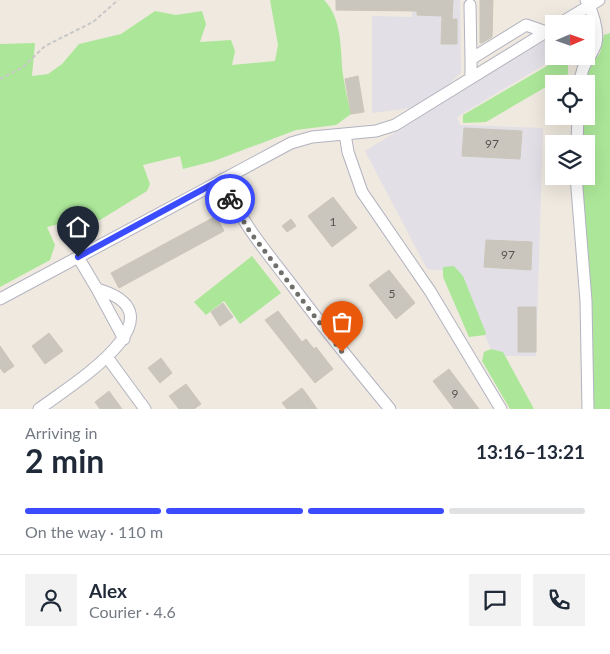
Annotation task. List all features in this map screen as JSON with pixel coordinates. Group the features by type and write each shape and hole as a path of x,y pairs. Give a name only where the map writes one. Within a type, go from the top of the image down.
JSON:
{"street":[{"path":"572,15 591,2 596,42 582,67 581,75"},
{"path":"470,5 471,77"},
{"path":"471,59 526,25 545,29"},
{"path":"0,299 291,143 312,137 376,131 395,125 545,33"},
{"path":"345,134 348,152 362,192 430,291 501,409"},
{"path":"222,179 235,208 250,232 332,339 390,409"},
{"path":"577,185 586,301 588,409"},
{"path":"78,257 124,339"},
{"path":"39,409 107,358 124,339 130,326 129,313 122,303 110,292 97,289"},
{"path":"107,358 145,409"}],"path":[{"path":"0,79 23,66 45,46 93,22 118,0"}],"shaded area":[{"path":"412,0 460,0 461,73 449,84 412,108 372,113 372,16 412,17"},
{"path":"545,41 545,64 457,117 460,125 543,128 536,356 494,356 457,272 427,269 365,151"}],"green space":[{"path":"270,0 324,0 330,8 338,26 343,75 351,114 336,125 296,130 214,161 183,169 180,156 143,165 150,184 147,191 100,220 85,218 47,227 55,245 50,260 0,287 0,44 35,43 32,76 48,74 62,64 79,44 121,34 155,11 176,15 202,11 206,24 200,42 231,40 235,51 232,65 275,61 278,45"},
{"path":"610,33 610,409 592,409 579,185 595,185 595,135 580,135 581,125 595,125 595,75 584,75 591,65 595,65 595,60 600,53 604,35"},
{"path":"549,65 568,65 568,74 545,75 545,87 486,122 463,123 463,115"},
{"path":"252,256 281,293 240,324 224,301 206,315 194,302"},
{"path":"454,266 463,276 486,333 485,335 469,337 443,277 443,267"},
{"path":"491,349 503,352 534,409 510,409 482,361 484,352"}],"building":[{"path":"336,0 453,0 452,19 457,19 457,44 441,44 442,16 417,15 417,11 336,10"},
{"path":"480,0 493,0 492,37 482,43 480,43"},
{"path":"358,76 364,112 351,114 345,79"},
{"path":"464,128 522,131 520,159 462,156"},
{"path":"333,197 357,228 332,247 308,216"},
{"path":"216,216 224,231 119,288 111,273"},
{"path":"291,219 296,226 287,232 282,226"},
{"path":"486,240 532,242 531,270 484,267"},
{"path":"389,270 415,303 396,319 369,285"},
{"path":"223,303 233,317 220,326 211,312"},
{"path":"518,307 536,307 536,352 518,352"},
{"path":"278,311 302,342 306,339 314,349 316,347 333,369 315,383 265,320"},
{"path":"49,333 63,351 45,364 32,346"},
{"path":"0,346 14,366 4,373 0,368"},
{"path":"161,358 172,373 160,383 148,368"},
{"path":"449,369 479,409 454,409 433,381"},
{"path":"186,384 201,404 194,409 179,409 169,396"},
{"path":"302,388 317,409 287,409 282,403"},
{"path":"109,391 122,409 100,409 95,402"}],"way so far":[{"path":"230,199 250,232 342,352"}],"route":[{"path":"78,257 222,179 230,199"}]}
